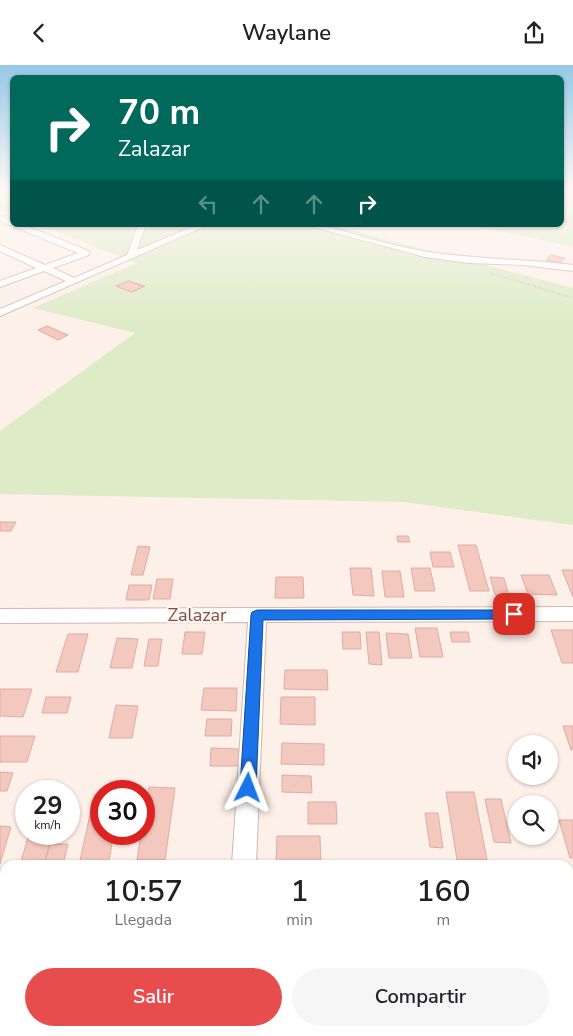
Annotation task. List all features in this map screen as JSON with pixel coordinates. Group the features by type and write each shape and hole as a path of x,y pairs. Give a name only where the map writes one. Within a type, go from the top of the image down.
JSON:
{"street":[{"path":"0,283 86,253 42,235"},
{"path":"132,256 139,235"},
{"path":"0,313 180,235"},
{"path":"351,235 425,254 469,260 523,261 573,267"},
{"path":"0,248 74,281"},
{"name":"Zalazar","path":"0,616 573,614"},
{"path":"244,860 257,615"}],"path":[{"path":"490,273 573,298"}],"green space":[{"path":"67,235 371,235 573,288 573,525 404,502 0,494 0,431 135,333 33,308 136,263"},
{"path":"520,235 573,235 573,247"}],"building":[{"path":"551,255 565,258 561,263 546,260"},
{"path":"128,281 145,286 132,292 116,286"},
{"path":"129,281 143,287 131,292 116,286"},
{"path":"47,326 68,335 58,340 38,330"},
{"path":"0,522 16,522 11,531 0,531"},
{"path":"397,536 408,536 410,542 398,542"},
{"path":"458,545 476,545 489,591 470,591"},
{"path":"138,546 150,547 143,575 131,575"},
{"path":"430,552 450,552 454,567 433,567"},
{"path":"350,568 371,568 374,596 353,595"},
{"path":"411,568 430,568 435,591 415,591"},
{"path":"562,570 573,570 573,597"},
{"path":"382,571 400,571 404,597 385,597"},
{"path":"521,575 549,575 557,595 528,594"},
{"path":"276,577 303,577 304,598 275,598"},
{"path":"490,577 504,578 509,596 495,595"},
{"path":"157,579 173,579 170,599 153,599"},
{"path":"129,585 152,585 149,600 126,600"},
{"path":"415,628 437,628 443,657 420,657"},
{"path":"551,630 573,630 573,663 562,663"},
{"path":"185,632 205,632 202,654 182,654"},
{"path":"342,632 360,632 361,649 343,649"},
{"path":"366,632 379,632 382,665 369,664"},
{"path":"450,632 468,632 470,642 452,642"},
{"path":"386,633 408,634 412,658 389,658"},
{"path":"68,634 88,634 78,672 56,672"},
{"path":"117,638 138,639 132,668 110,668"},
{"path":"149,639 162,639 158,666 144,666"},
{"path":"285,670 327,670 328,690 284,689"},
{"path":"204,688 237,688 236,711 201,710"},
{"path":"0,689 32,689 23,717 0,716"},
{"path":"46,697 71,697 67,713 42,713"},
{"path":"281,697 315,697 315,725 280,724"},
{"path":"116,705 138,706 132,738 109,738"},
{"path":"207,719 232,719 231,736 205,736"},
{"path":"563,726 573,726 573,750 571,750"},
{"path":"0,736 35,736 27,762 0,762"},
{"path":"282,743 324,744 324,765 281,764"},
{"path":"211,748 240,749 239,766 210,766"},
{"path":"0,772 13,773 7,791 0,791"},
{"path":"282,775 311,776 312,793 282,792"},
{"path":"155,787 175,788 165,860 137,860 139,845 155,845"},
{"path":"446,792 474,792 487,860 457,860"},
{"path":"485,799 501,799 508,830 508,843 494,842"},
{"path":"308,802 336,802 337,824 308,824"},
{"path":"425,813 438,813 443,848 430,847"},
{"path":"90,815 90,845 112,845 109,860 80,860"},
{"path":"559,820 573,820 573,858 570,858"},
{"path":"0,826 11,827 1,860"},
{"path":"277,836 320,836 321,860 276,860"},
{"path":"26,845 49,845 45,860 21,860"},
{"path":"50,845 68,845 64,860 45,860"}],"route":[{"path":"248,788 257,615 514,614"}]}
